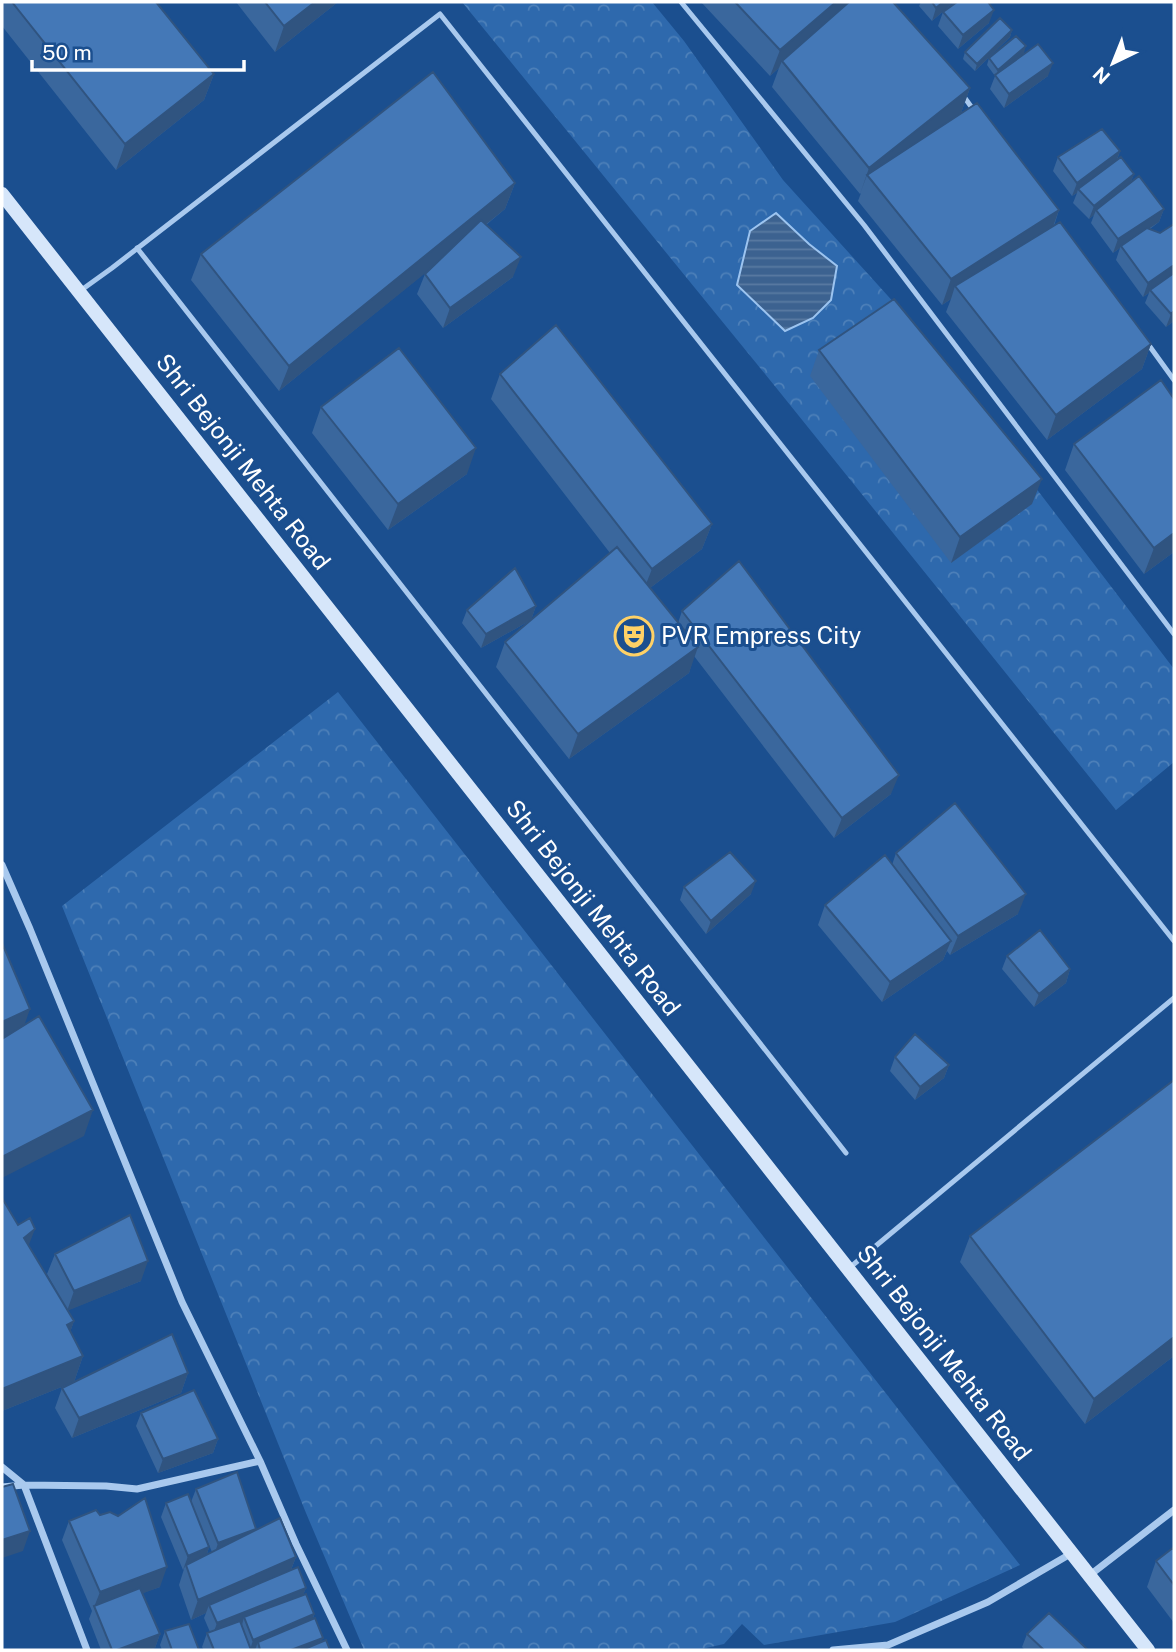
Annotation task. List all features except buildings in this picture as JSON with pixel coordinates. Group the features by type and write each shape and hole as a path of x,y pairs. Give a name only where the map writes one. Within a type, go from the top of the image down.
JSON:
{"main road":[{"name":"Shri Bejonji Mehta Road","path":"2,194 1148,1650"}],"street":[{"path":"2,865 182,1302 260,1461 347,1650"},
{"path":"2,1488 24,1485 137,1489 260,1461"},
{"path":"2,1467 24,1485 87,1650"},
{"path":"1090,1575 1174,1510"},
{"path":"833,1650 888,1645 988,1602 1073,1553"}],"lane":[{"path":"681,2 864,225 1174,634"},
{"path":"80,291 440,14 1174,941"},
{"path":"959,91 976,113"},
{"path":"137,248 846,1153"},
{"path":"1141,336 1174,380"},
{"path":"848,1269 1174,998"}],"green space":[{"path":"462,2 652,2 684,41 783,180 897,306 1174,669 1174,762 1116,810"},
{"path":"338,692 1020,1565 895,1622 764,1645 742,1624 724,1644 697,1650 364,1650 306,1513 62,906"}],"shaded area":[{"path":"776,213 837,266 831,300 813,318 785,331 737,285 750,231"}],"place":[{"name":"PVR Empress City","path":"634,636"}]}
